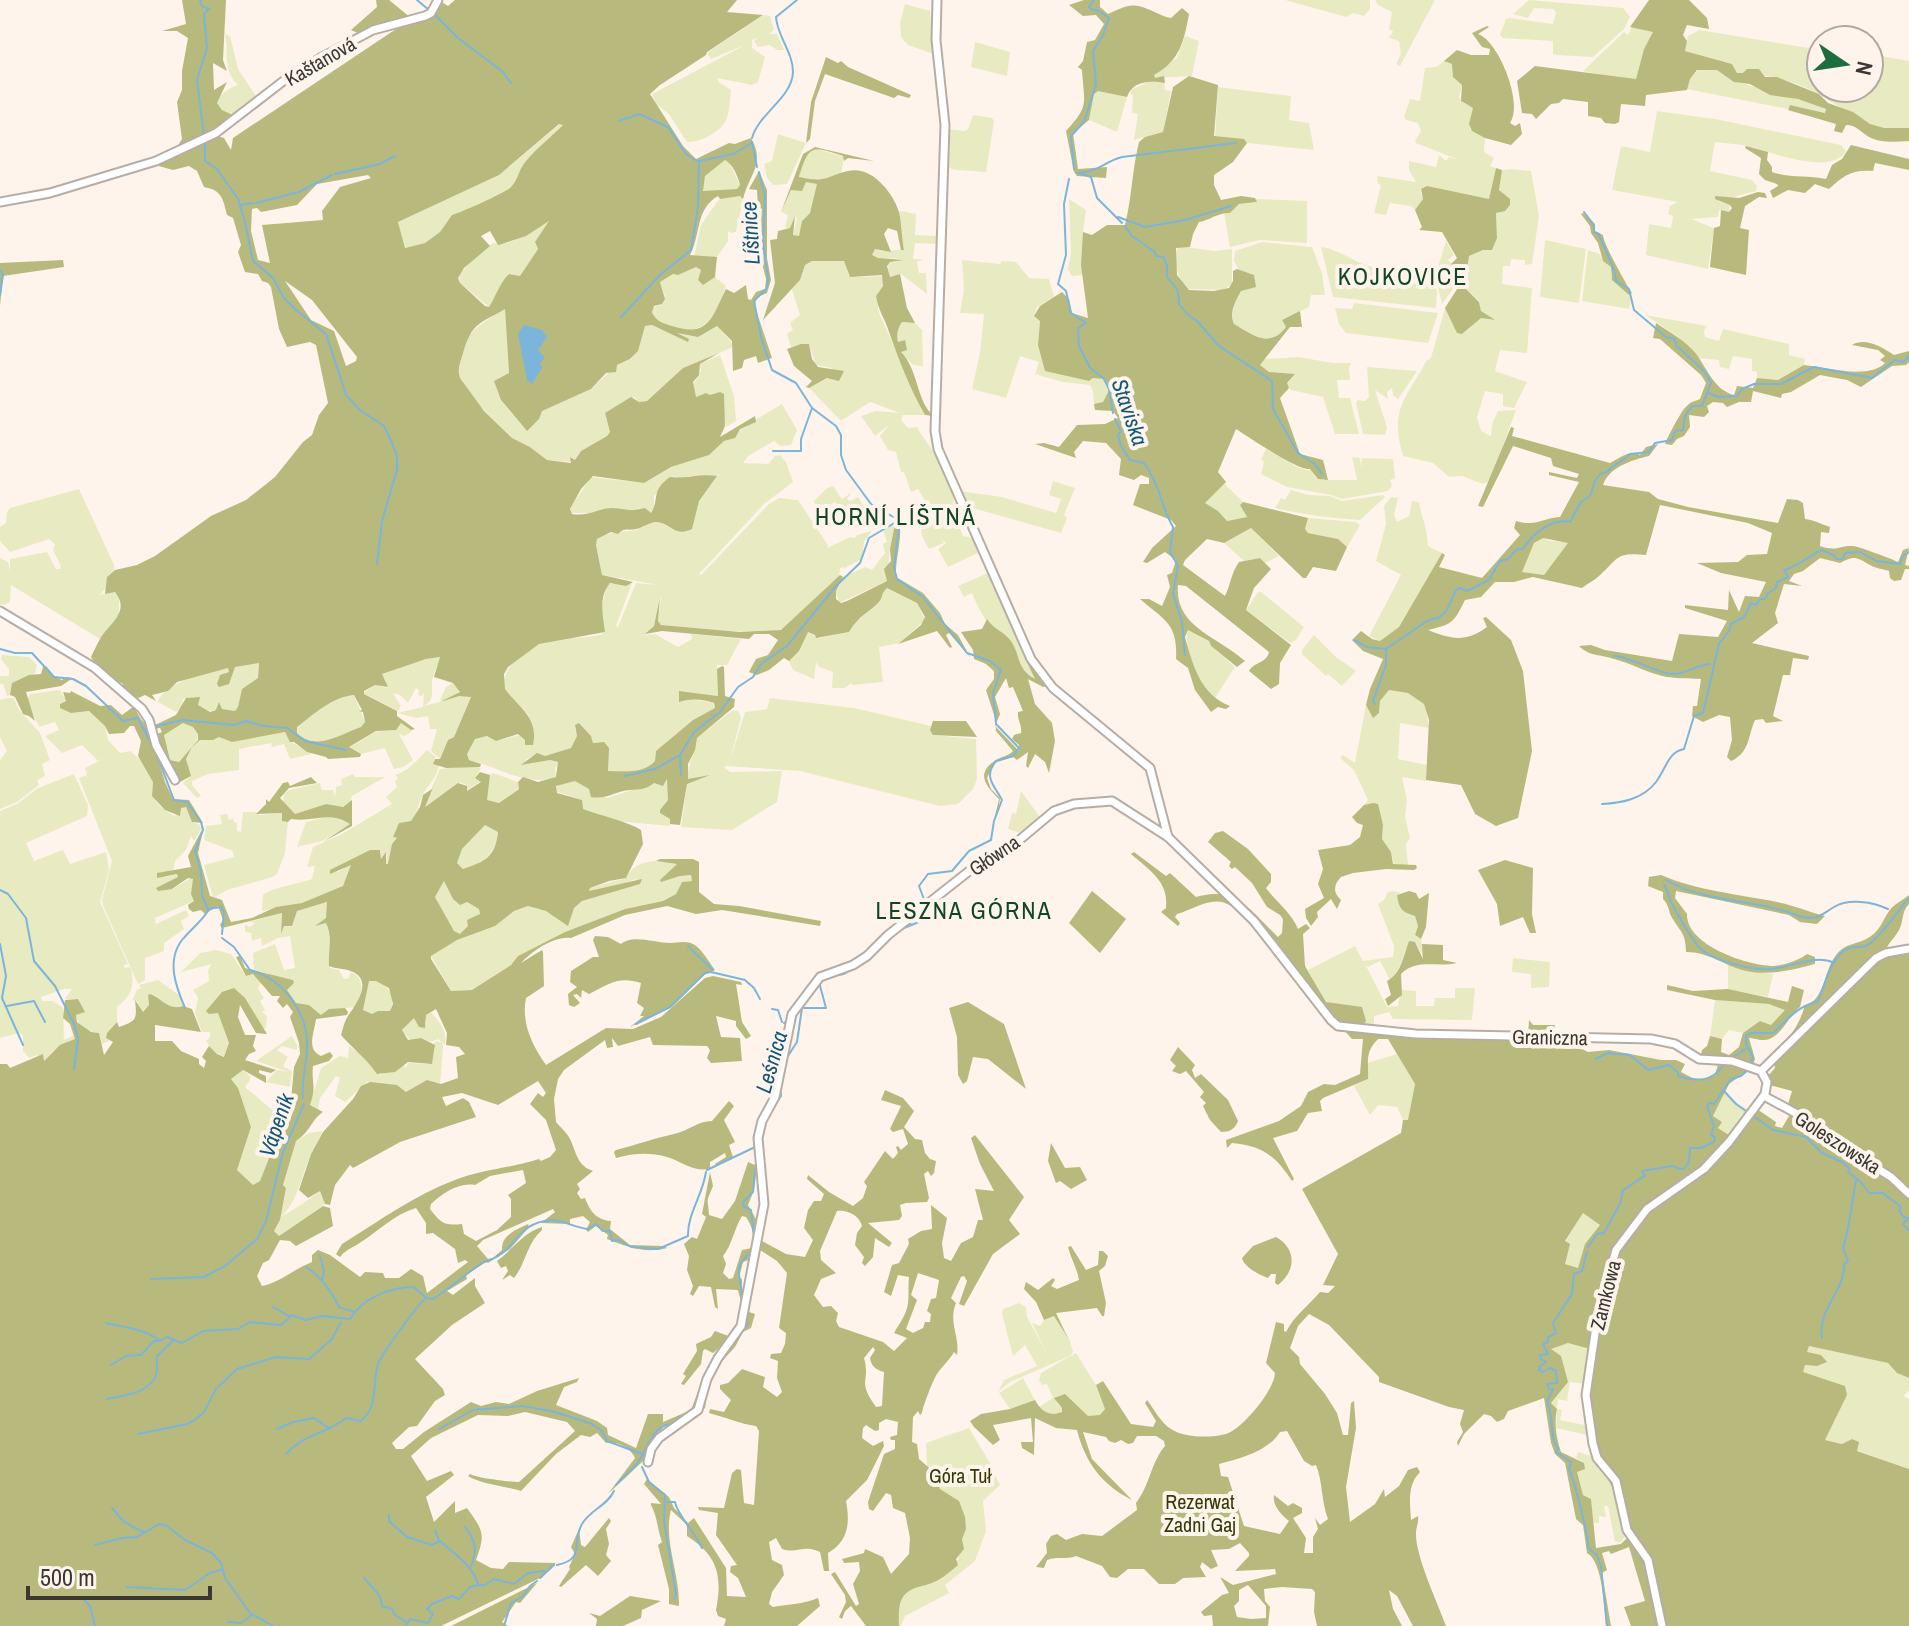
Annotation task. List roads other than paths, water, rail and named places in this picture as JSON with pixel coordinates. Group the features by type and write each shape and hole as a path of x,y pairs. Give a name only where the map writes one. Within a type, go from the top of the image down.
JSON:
{"street":[{"name":"Kaštanová","path":"0,202 50,193 138,168 208,138 305,67 373,30 431,13 438,0"},
{"path":"937,0 936,40 945,125 935,431 938,449 1036,668 1053,688 1132,752 1152,773 1168,837"},
{"path":"0,611 95,668 142,709 152,728 156,745 175,780"},
{"name":"Główna","path":"648,1462 651,1449 659,1438 698,1410 707,1379 741,1326 763,1216 758,1138 762,1121 775,1097 792,1014 820,977 863,959 885,937 973,868 1004,853 1038,823 1068,805 1112,801 1168,837 1254,921 1332,1022 1347,1028"},
{"path":"1764,1096 1767,1085 1754,1068 1876,958 1909,949"},
{"name":"Graniczna","path":"1347,1028 1416,1034 1651,1039 1675,1044 1699,1059 1729,1061 1754,1068"},
{"name":"Zamkowa","path":"1662,1626 1648,1560 1627,1530 1614,1476 1595,1453 1586,1404 1598,1313 1612,1260 1647,1209 1704,1169 1764,1096"},
{"name":"Goleszowska","path":"1764,1096 1801,1116 1838,1144 1891,1177 1909,1194"}],"water":[{"path":"524,325 542,330 547,337 538,350 545,358 540,363 542,368 532,384 527,380 518,334"}],"waterway":[{"path":"200,0 202,6 209,9 204,14 207,48 197,80 204,136"},
{"path":"417,0 429,10"},
{"name":"Líštnice","path":"752,138 791,81 792,65 776,17 797,0"},
{"name":"Staviska","path":"1074,169 1071,136 1084,122 1094,91 1093,51 1109,18 1089,7 1094,0"},
{"path":"435,15 458,38 503,72 511,83"},
{"path":"619,121 639,114 668,127 686,154 697,161"},
{"path":"205,141 205,161 217,169 238,199 253,261 273,278 284,298 326,334 346,395 360,410 384,426 392,443 397,456 397,470 382,521 377,564"},
{"name":"Líštnice","path":"752,142 757,167"},
{"path":"621,317 660,275 691,250 698,207 699,161 733,154 752,143"},
{"path":"1077,173 1122,157 1236,143"},
{"path":"335,174 380,164 395,156"},
{"name":"Líštnice","path":"759,172 765,196 763,240 768,279 767,288 754,301 772,370 796,383 812,408 836,426 841,435 841,455 846,470 871,504 895,518 899,529 894,568 897,579 923,597 967,653 990,661 1001,670 993,693 996,724 1019,748 1013,756 996,761 990,772 991,781 1002,800 991,840 969,851 952,871 928,874 919,886 925,902"},
{"path":"1079,173 1091,177 1097,198 1122,223"},
{"path":"256,203 299,192 332,175"},
{"name":"Staviska","path":"1069,179 1064,204 1066,255 1058,284 1066,291 1071,313 1086,323 1078,328 1079,346 1090,368 1104,379 1113,413"},
{"path":"240,205 253,203"},
{"path":"1118,217 1145,227 1185,220 1231,206"},
{"path":"1375,704 1373,701 1386,665 1386,649 1427,621 1440,617 1447,610 1456,590 1467,591 1489,580 1500,561 1508,559 1517,549 1523,549 1543,528 1556,522 1570,522 1581,502 1590,496 1600,474 1630,454 1649,452 1655,443 1672,440 1675,431 1683,430 1685,416 1692,406 1702,406 1711,383 1705,372 1676,345 1675,339 1666,337 1634,310 1629,289 1616,281 1599,234 1594,232 1594,225 1584,212"},
{"path":"1125,226 1156,256 1163,257 1167,277 1176,288 1179,304 1187,314 1219,346 1272,381 1273,409 1298,453 1315,464 1322,474"},
{"path":"0,270 3,275 0,295"},
{"path":"1709,393 1718,397 1737,396 1742,389 1754,384 1781,384 1814,367 1872,378 1895,360 1904,362 1909,355"},
{"path":"773,451 801,451 801,439 812,408"},
{"name":"Staviska","path":"1115,419 1121,431 1118,435 1121,446 1130,460 1144,463 1149,470 1173,527 1170,552 1178,566 1173,594 1182,622 1185,655"},
{"name":"Líštnice","path":"624,776 655,769 680,755 694,732 720,712 738,687 753,677 761,664 787,646 836,586 860,563 869,538 896,522"},
{"path":"1602,804 1624,801 1651,788 1671,757 1684,749 1694,716 1703,713 1719,644 1731,624 1744,617 1751,603 1756,605 1760,599 1765,599 1776,588 1777,582 1788,577 1784,570 1822,550 1836,559 1843,559 1845,553 1860,552 1876,561 1900,564 1909,552"},
{"path":"1354,640 1367,647 1386,649"},
{"name":"Vápeník","path":"0,649 32,653 54,677 73,679 86,686 123,721 138,718 174,800 187,802 201,822 203,830 195,851 201,871 202,896 208,909 221,907 224,912 222,934"},
{"path":"1614,656 1670,674 1710,664"},
{"path":"144,729 182,720 234,725 246,721 263,726"},
{"path":"265,726 287,728 305,741 346,750"},
{"path":"680,756 681,775"},
{"path":"1666,880 1693,892 1808,918 1818,917 1840,904 1854,902 1888,909"},
{"path":"1664,885 1692,939 1716,958 1756,969 1780,968 1811,960 1834,963"},
{"path":"0,890 8,894 26,918 34,961 55,986 74,1024 78,1039 74,1069"},
{"path":"1751,1063 1753,1057 1746,1044 1746,1036 1750,1033 1773,1033 1797,1011 1818,1001 1829,971 1843,951 1870,944 1909,898"},
{"name":"Leśnica","path":"899,930 919,922 927,908"},
{"path":"185,1008 176,983 174,957 182,940 208,911"},
{"name":"Vápeník","path":"222,938 234,947 250,970 262,974 283,989 298,1010 307,1047 303,1098"},
{"path":"0,944 6,976 2,998 23,1045"},
{"path":"688,946 713,970"},
{"name":"Leśnica","path":"831,976 844,974 862,963"},
{"path":"636,1024 670,1007 705,973 745,980"},
{"path":"746,981 760,999"},
{"name":"Leśnica","path":"786,1059 797,1042 802,1008 826,1008 819,982"},
{"path":"7,1006 34,1001 45,1022"},
{"path":"772,1009 778,1010 782,1022"},
{"path":"1732,1058 1747,1048"},
{"path":"1596,1059 1608,1053 1630,1055 1648,1070 1669,1065 1678,1072 1678,1076 1698,1080 1709,1078 1724,1065"},
{"path":"1588,1247 1597,1234 1604,1233 1620,1204 1623,1190 1645,1176 1642,1171 1673,1166 1685,1168 1690,1148 1701,1148 1714,1142 1715,1137 1711,1135 1714,1126 1707,1106 1714,1104 1731,1079 1749,1069"},
{"name":"Leśnica","path":"773,1108 781,1096 780,1085"},
{"path":"1724,1091 1736,1104 1773,1130 1806,1137 1822,1153 1842,1162 1869,1193 1883,1193 1901,1207 1899,1210 1903,1217 1908,1218 1903,1224 1909,1231"},
{"name":"Vápeník","path":"151,1279 204,1277 225,1266 257,1239 266,1221 283,1152 304,1104"},
{"path":"707,1170 755,1147"},
{"name":"Leśnica","path":"754,1238 751,1210 744,1207 743,1202 753,1192 758,1166"},
{"path":"106,1323 141,1331 160,1341 167,1337 182,1343 203,1331 238,1329 250,1322 281,1325 292,1315 305,1320 323,1316 350,1319 369,1300 396,1289 414,1287 426,1298 433,1299 477,1266 504,1252 532,1225 551,1220 588,1229 596,1224 603,1231 610,1231 612,1241 619,1240 631,1247 658,1249 688,1236 690,1220 706,1172"},
{"path":"1822,1338 1823,1318 1840,1283 1844,1264 1848,1261 1843,1248 1856,1180"},
{"name":"Leśnica","path":"742,1298 739,1268 752,1251"},
{"path":"1587,1252 1582,1271 1574,1274 1572,1294 1553,1323 1556,1333 1543,1344 1548,1354 1540,1355 1546,1362 1539,1370 1543,1372 1550,1368 1556,1371 1557,1383 1547,1384 1549,1389 1553,1389 1547,1402 1553,1438 1558,1449 1556,1452 1571,1462 1569,1470 1588,1548 1597,1555 1601,1566 1607,1626"},
{"path":"320,1256 324,1271 322,1281"},
{"path":"306,1267 325,1284 339,1307 354,1312"},
{"path":"286,1454 300,1442 346,1418 360,1421 366,1416 372,1402 378,1364 425,1299"},
{"path":"273,1307 289,1316"},
{"name":"Leśnica","path":"739,1334 747,1326 747,1315"},
{"path":"138,1434 195,1420 204,1412 216,1389 237,1369 276,1357 309,1359 332,1339 341,1322"},
{"path":"111,1365 126,1356 141,1355 154,1341 160,1341"},
{"path":"107,1399 138,1392 151,1383 157,1370 157,1356 173,1341"},
{"name":"Leśnica","path":"697,1400 702,1384"},
{"path":"439,1429 473,1410 522,1406 590,1423 601,1430 607,1441 642,1454"},
{"name":"Leśnica","path":"616,1485 637,1464 656,1432 688,1414"},
{"path":"277,1429 314,1418 330,1429"},
{"path":"642,1467 649,1482 665,1495 664,1521 676,1594 674,1599"},
{"name":"Leśnica","path":"557,1565 572,1559 582,1524 614,1491"},
{"path":"667,1502 675,1502 702,1548"},
{"path":"112,1508 124,1522 143,1532"},
{"path":"389,1515 389,1521 407,1537 432,1545 440,1541 467,1565 478,1584"},
{"path":"95,1545 137,1537 159,1524 167,1526 185,1540 212,1553 250,1613 273,1626"},
{"path":"465,1527 474,1545 471,1566"},
{"path":"435,1530 439,1540"},
{"name":"Leśnica","path":"540,1578 554,1565"},
{"path":"127,1587 185,1590 210,1573 221,1570"},
{"path":"406,1626 410,1619 428,1623 433,1614 427,1609 432,1604 452,1596 459,1599 471,1586 485,1585 494,1579 514,1584 528,1573 544,1571"},
{"path":"364,1578 380,1596 382,1606 392,1609 407,1623"},
{"name":"Leśnica","path":"504,1626 511,1603 523,1596 537,1581"},
{"path":"84,1600 90,1606 95,1626"},
{"path":"228,1622 241,1623 252,1615"}],"district":[{"name":"KOJKOVICE","path":"1403,276"},
{"name":"HORNÍ LÍŠTNÁ","path":"896,516"},
{"name":"LESZNA GÓRNA","path":"964,910"}],"park label":[{"name":"Góra Tuł","path":"960,1475"},
{"name":"Rezerwat Zadni Gaj","path":"1200,1512"}]}
